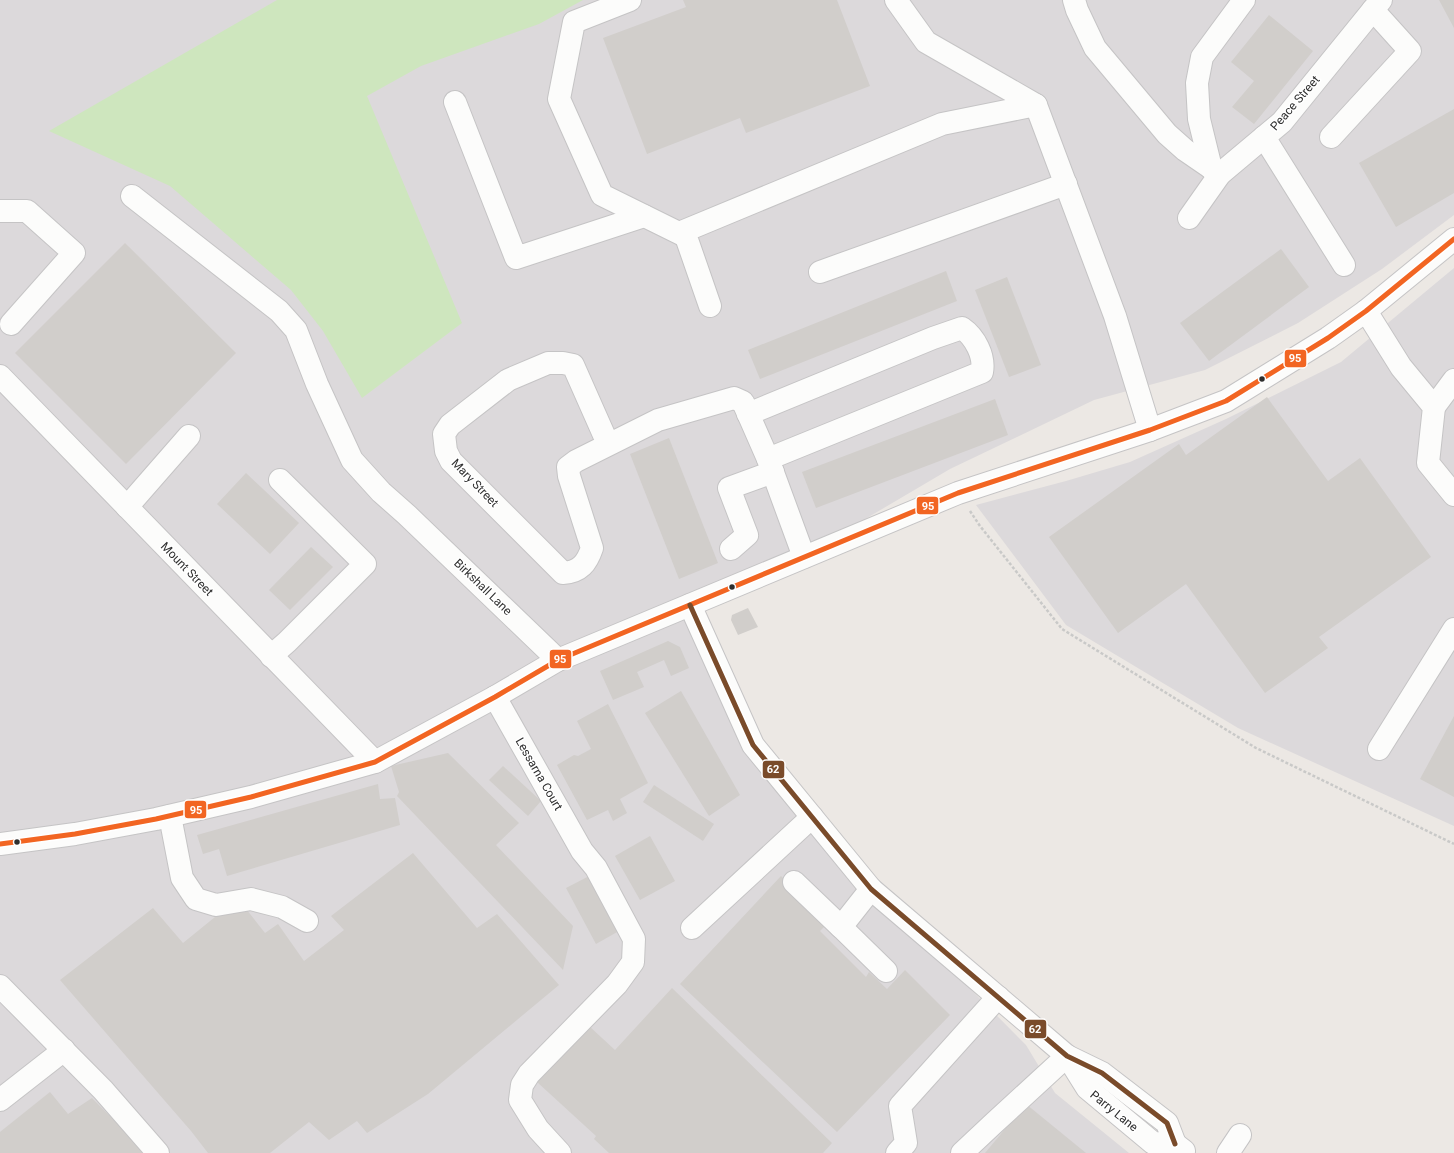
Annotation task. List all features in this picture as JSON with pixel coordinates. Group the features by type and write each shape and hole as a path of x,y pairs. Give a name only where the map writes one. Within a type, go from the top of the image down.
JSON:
{"street":[{"path":"630,0 574,22 559,99 602,195 685,236"},
{"path":"896,0 926,42 1036,105 1115,316 1150,430"},
{"path":"1074,0 1077,10 1095,48 1167,134 1185,150 1215,171"},
{"path":"1215,171 1199,118 1197,83 1202,57 1244,0"},
{"path":"1331,137 1410,51 1377,5"},
{"name":"Peace Street","path":"1189,218 1215,171 1264,137 1282,122 1377,5"},
{"path":"455,102 516,258 644,216"},
{"path":"710,306 684,231 942,124 1036,105"},
{"path":"1264,137 1344,265"},
{"path":"820,272 1066,184"},
{"name":"Birkshall Lane","path":"132,196 279,312 296,330 352,460 381,492 407,515 558,660"},
{"path":"0,211 27,211 74,253 11,324"},
{"path":"0,844 75,834 170,816 251,797 375,762 495,697 558,660 958,493 1150,430 1226,401 1328,338 1366,312 1454,239"},
{"path":"1366,312 1401,367 1434,407"},
{"path":"731,549 748,535 729,488 770,465 982,372 983,363 974,340 968,332 962,328 933,338 748,414"},
{"name":"Mary Street","path":"608,444 573,365 563,363 548,363 508,380 450,425 444,434 446,451 451,461 563,573 572,573 588,559 592,548 569,476 568,467 576,461 608,444 658,420 734,398 743,402 770,465 804,557"},
{"name":"Mount Street","path":"0,376 375,762"},
{"path":"1454,380 1434,407 1428,463 1454,495"},
{"path":"127,507 189,436"},
{"path":"271,656 365,564 280,480"},
{"name":"Parry Lane","path":"690,605 753,745 870,889 1067,1056 1087,1088 1153,1142 1181,1149"},
{"path":"1379,749 1454,629"},
{"name":"Lessarna Court","path":"495,697 582,851 596,868 634,939 633,962 617,984 529,1074 522,1085 520,1100 538,1129 560,1153"},
{"path":"170,816 182,878 196,899 216,905 251,900 282,908 307,921"},
{"path":"692,928 812,817"},
{"path":"794,882 886,971"},
{"path":"841,927 870,889"},
{"path":"0,986 103,1090 158,1153"},
{"path":"897,1153 906,1143 900,1106 998,997"},
{"path":"0,1100 64,1050"},
{"path":"962,1153 1067,1056"},
{"path":"1228,1153 1240,1135"}],"path":[{"path":"958,493 980,526 1062,629 1256,748 1454,844"}],"shaded area":[{"path":"0,0 1454,0 1454,215 1382,269 1298,323 1205,370 1094,400 950,469 855,525 690,605 753,745 871,889 1026,1045 1055,1093 1129,1153 0,1153"},
{"path":"1454,268 1454,826 1238,728 1066,625 976,505 1130,462 1226,419 1341,362"}],"green space":[{"path":"277,0 583,0 539,24 421,66 367,96 462,323 362,398 323,331 291,290 170,186 49,131"}],"building":[{"path":"683,0 837,0 870,86 746,133 740,118 647,154 603,38 686,7"},
{"path":"1439,0 1454,0 1454,28"},
{"path":"1269,15 1313,51 1254,124 1232,107 1254,81 1231,62"},
{"path":"1454,109 1454,193 1396,227 1359,163"},
{"path":"125,243 236,353 126,464 15,353"},
{"path":"1281,249 1309,287 1209,361 1180,323"},
{"path":"946,271 957,301 760,379 748,350"},
{"path":"1007,277 1041,365 1009,377 975,290"},
{"path":"1267,397 1328,481 1360,458 1431,557 1319,637 1328,648 1265,693 1186,584 1118,633 1049,537 1179,444 1186,455"},
{"path":"995,399 1008,435 816,508 802,472"},
{"path":"669,438 718,563 679,579 630,454"},
{"path":"246,473 299,523 270,554 217,504"},
{"path":"311,547 333,567 290,610 269,590"},
{"path":"748,608 758,627 738,635 731,620 732,615"},
{"path":"668,641 680,647 689,668 671,676 664,660 637,672 644,687 613,700 600,671"},
{"path":"681,691 740,795 709,816 645,713"},
{"path":"608,704 648,783 620,799 627,813 613,821 608,810 587,820 557,765 574,755 578,756 591,749 577,721"},
{"path":"1454,716 1454,797 1420,779"},
{"path":"448,753 519,823 496,845 573,926 563,970 397,796 399,792 391,766"},
{"path":"503,766 541,801 528,816 489,780"},
{"path":"378,784 380,799 395,798 400,825 227,876 219,849 203,854 197,835"},
{"path":"654,785 714,824 703,841 643,802"},
{"path":"650,836 675,881 640,900 615,856"},
{"path":"413,853 477,928 497,914 559,985 428,1094 367,1133 357,1121 329,1140 309,1122 270,1153 208,1153 191,1131 60,980 153,908 183,943 231,904 243,905 265,933 278,924 304,961 344,930 331,916"},
{"path":"597,872 626,927 596,944 566,888"},
{"path":"781,876 827,924 820,931 866,977 869,972 887,989 905,970 950,1015 837,1132 680,984"},
{"path":"672,988 832,1143 823,1153 609,1153 594,1139 596,1136 537,1082 589,1026 615,1050"},
{"path":"50,1092 68,1114 92,1098 146,1153 0,1153 0,1132"},
{"path":"1026,1104 1086,1153 985,1153"}],"transit line":[{"name":"95","path":"0,844 75,834 156,819 251,797 375,762 495,697 558,660 958,493 1150,430 1226,401 1328,338 1366,311 1454,239"},
{"name":"62","path":"690,605 753,745 871,889 1067,1056 1102,1073 1167,1123 1175,1144"}]}
